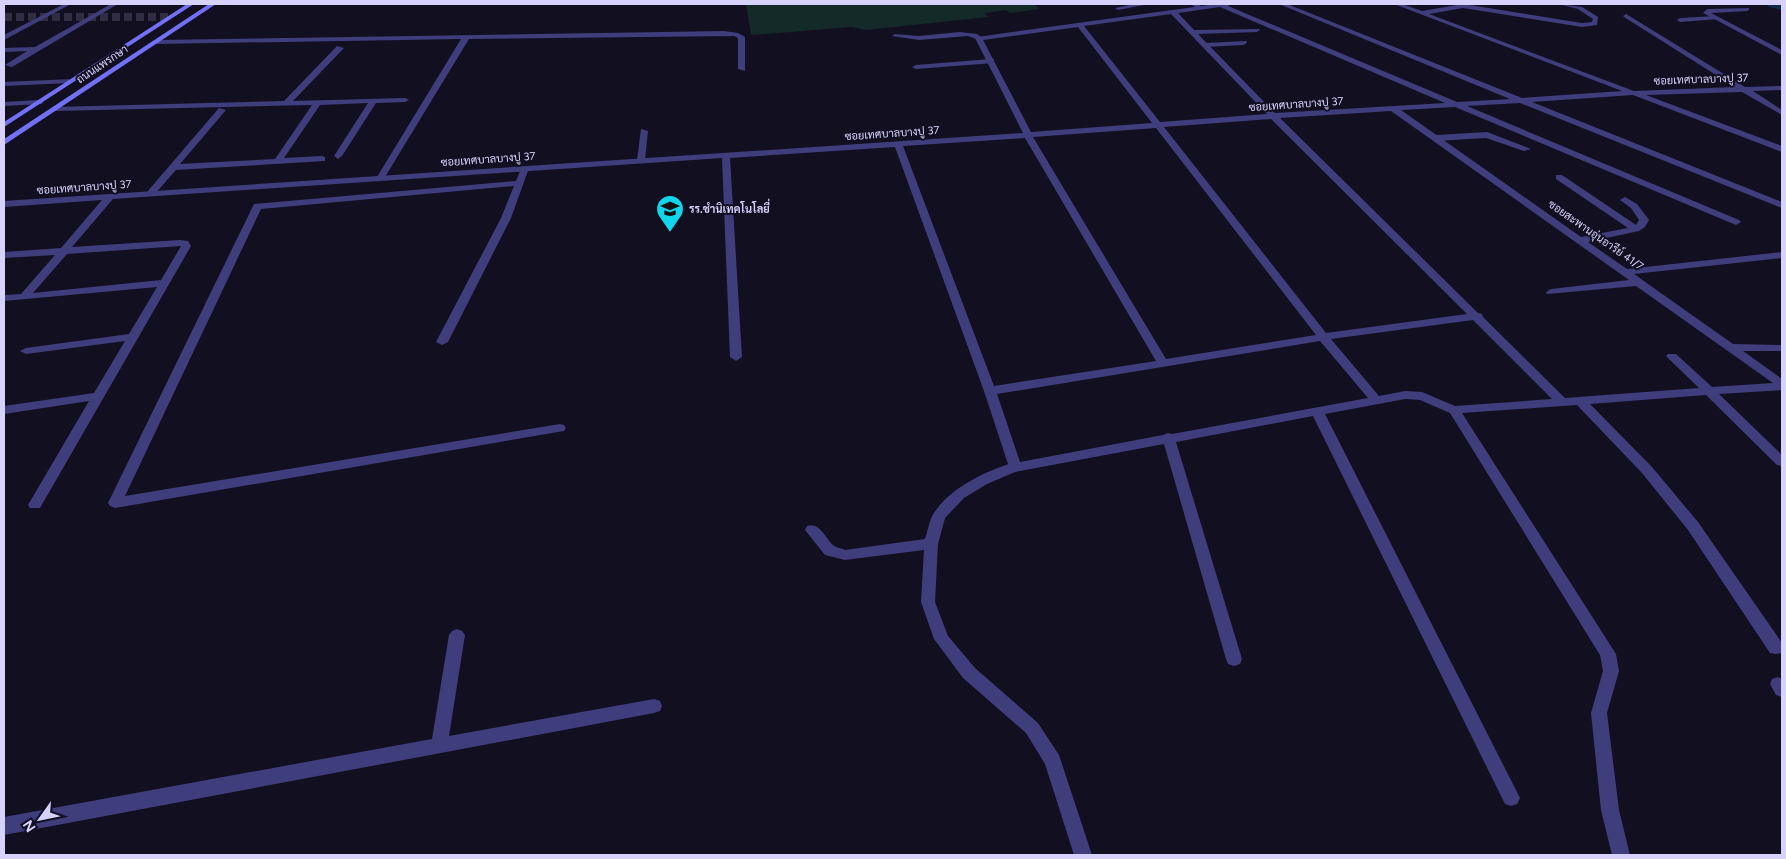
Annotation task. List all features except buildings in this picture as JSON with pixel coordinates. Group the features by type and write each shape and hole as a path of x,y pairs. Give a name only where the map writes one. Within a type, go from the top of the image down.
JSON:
{"main road":[{"name":"ถนนแพรกษา","path":"4,124 191,4"},
{"name":"ถนนแพรกษา","path":"4,143 213,4"}],"street":[{"path":"4,38 68,4"},
{"path":"9,65 115,4"},
{"path":"1118,8 1146,4"},
{"path":"1193,4 1201,8"},
{"path":"895,36 906,35 917,38 970,34 979,38 1225,4 1736,222"},
{"path":"1282,4 1782,205"},
{"path":"1397,4 1782,149"},
{"path":"1421,13 1463,6 1582,25 1595,24 1596,18 1588,12 1562,4"},
{"path":"1747,9 1706,11 1782,53"},
{"path":"1173,12 1273,116 1478,316 1563,403"},
{"path":"1626,16 1782,113"},
{"path":"1680,20 1716,18"},
{"path":"1080,25 1323,337 1375,399"},
{"path":"1193,32 1257,30"},
{"path":"156,42 467,36 736,34 741,37 742,69"},
{"path":"382,177 467,36"},
{"path":"979,38 1028,135 1163,363"},
{"path":"1205,45 1243,43"},
{"path":"286,103 340,48"},
{"path":"4,50 35,50"},
{"path":"916,68 990,61"},
{"path":"4,84 70,81"},
{"name":"ซอยเทศบาลบางปู 37","path":"4,204 1158,126 1273,116 1634,93 1782,88"},
{"path":"54,109 405,100"},
{"path":"338,156 372,101"},
{"path":"4,104 39,102"},
{"path":"278,161 318,102"},
{"name":"ซอยสะพานอุ่นอารีย์ 41/7","path":"1394,109 1582,240 1782,385"},
{"path":"150,194 222,110"},
{"path":"641,160 644,131"},
{"path":"1436,138 1488,135 1527,149"},
{"path":"898,144 990,391 1015,467"},
{"path":"726,155 736,358"},
{"path":"174,167 322,158"},
{"path":"442,342 506,218 525,168"},
{"path":"1558,177 1636,229"},
{"path":"520,183 258,206 115,503 560,428"},
{"path":"24,297 112,196"},
{"path":"1582,240 1636,229 1642,225 1644,220 1634,206 1625,200"},
{"path":"4,255 65,249 185,243 186,246 35,505"},
{"path":"1626,272 1782,255"},
{"path":"1551,292 1640,282"},
{"path":"4,298 164,283"},
{"path":"990,391 1323,337 1478,316"},
{"path":"26,351 133,337"},
{"path":"1731,347 1782,348"},
{"path":"1672,356 1782,462"},
{"path":"1084,855 1053,761 1032,728 968,673 942,639 928,602 931,544 939,516 959,495 982,481 1015,467 1375,399 1405,395 1422,396 1454,410 1711,393 1782,385"},
{"path":"4,410 99,396"},
{"path":"1581,402 1647,470 1693,526 1776,648"},
{"path":"1454,410 1608,654 1612,671 1599,713 1610,810 1621,855"},
{"path":"1318,411 1511,798"},
{"path":"1168,437 1234,659"},
{"path":"812,530 830,551 845,555 931,544"},
{"path":"440,746 457,634"},
{"path":"4,826 654,706"}],"green space":[{"path":"746,4 1034,4 1039,9 1010,13 1006,10 985,13 988,17 866,30 852,27 751,35"}],"waterway":[{"path":"1774,4 1782,6"}],"tunnel":[{"path":"4,17 170,17"}],"place":[{"name":"รร.ชำนิเทคโนโลยี่","path":"670,233"}]}
